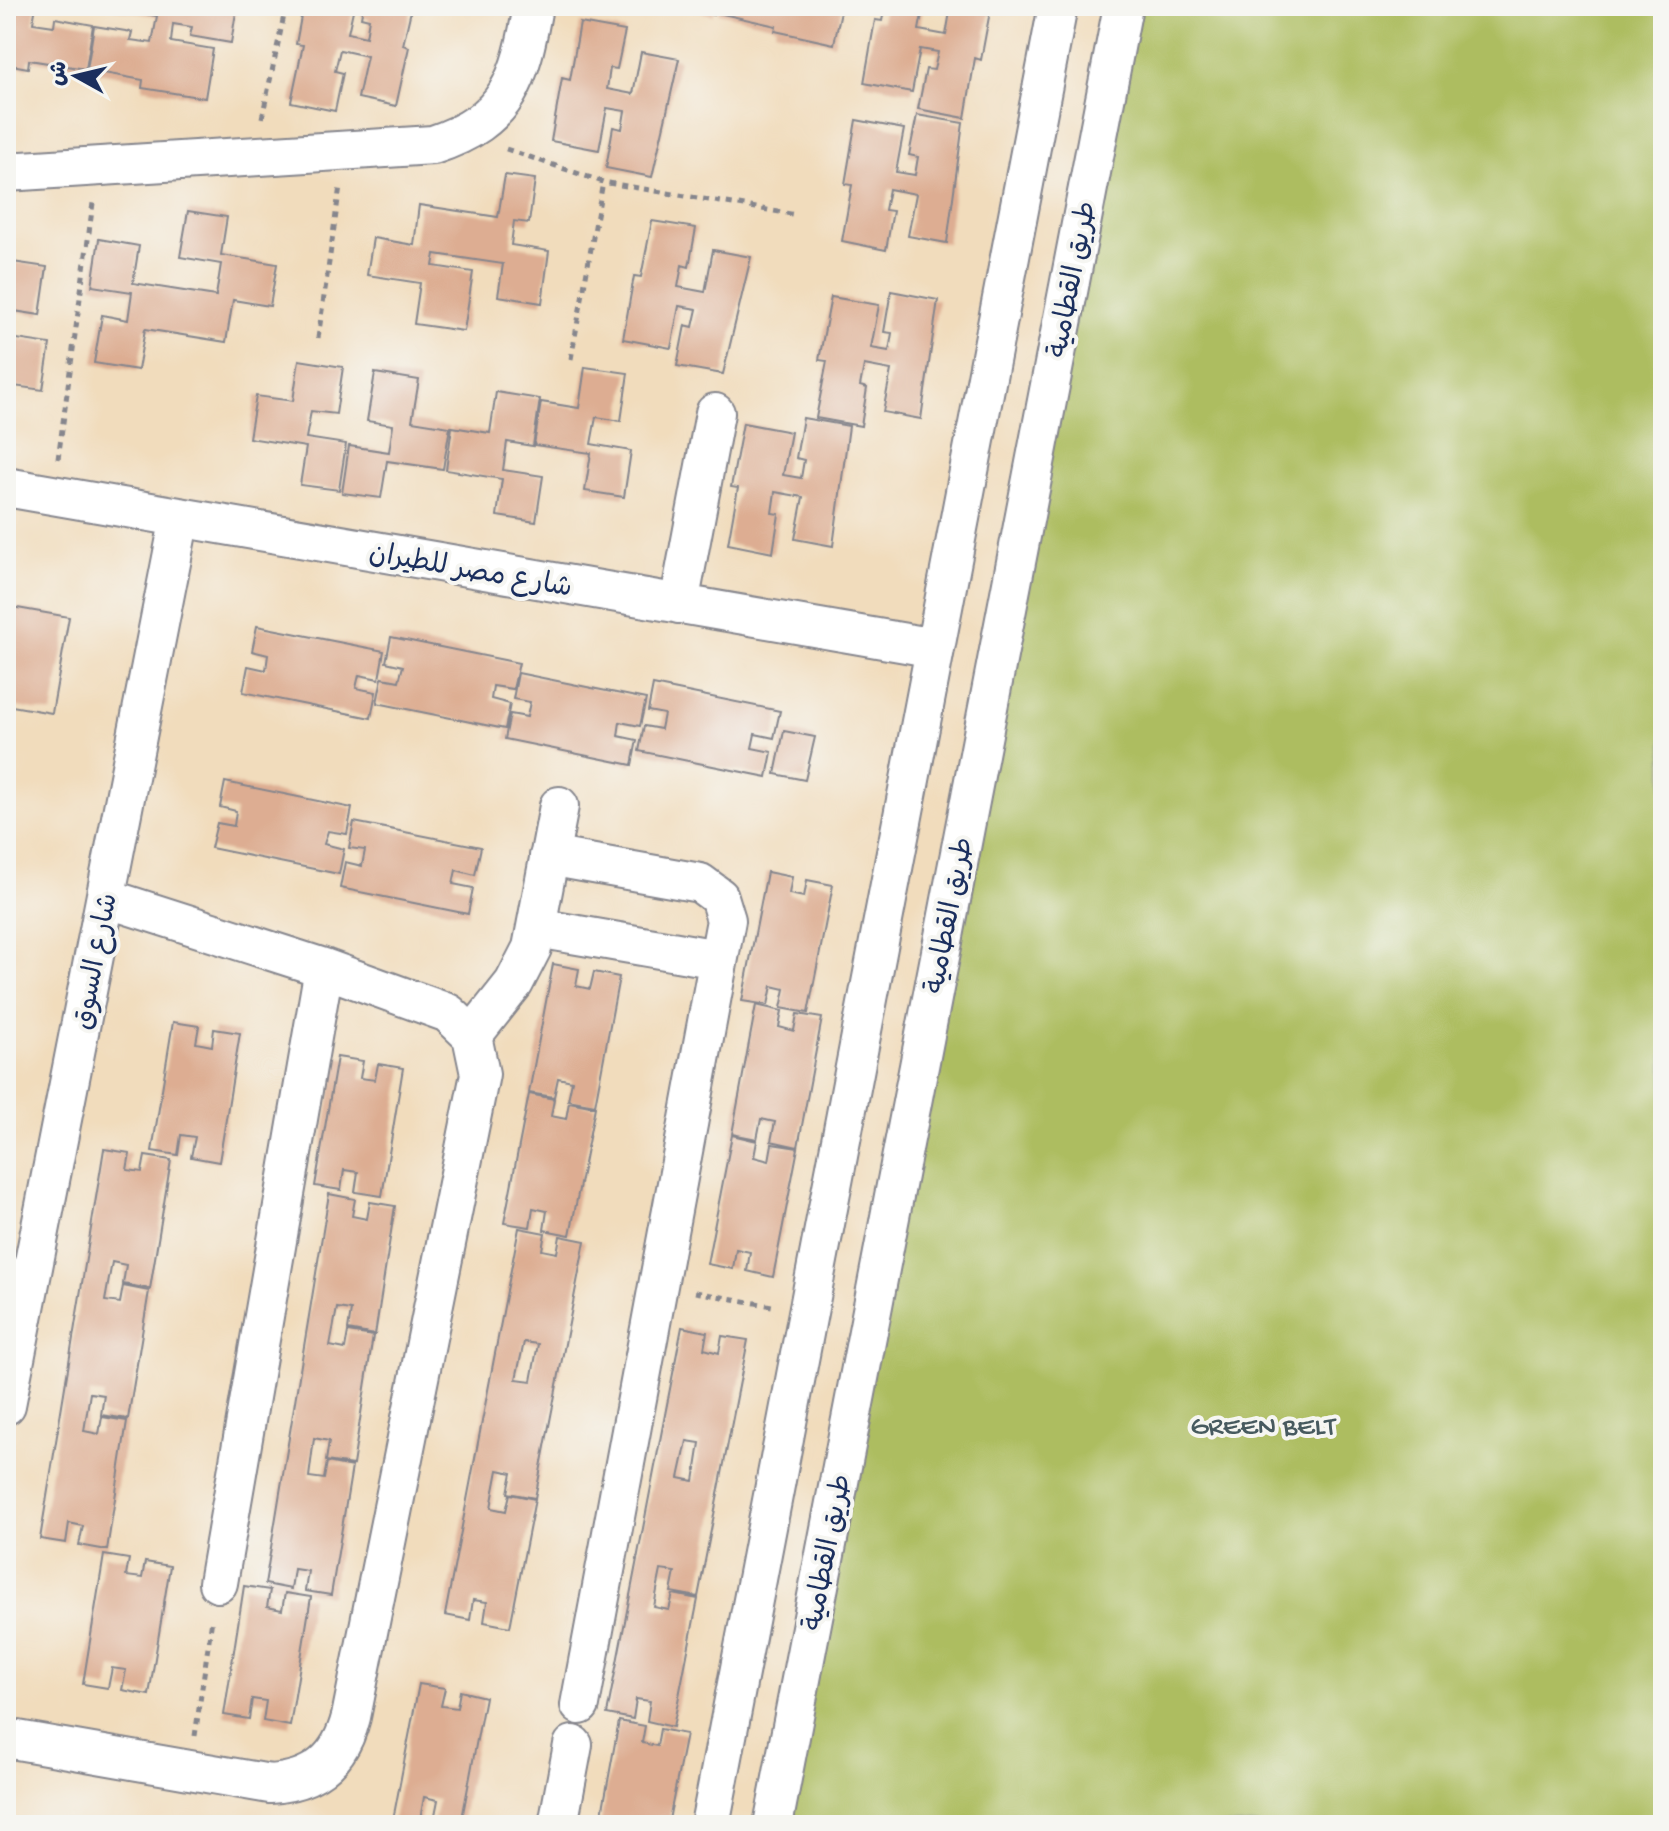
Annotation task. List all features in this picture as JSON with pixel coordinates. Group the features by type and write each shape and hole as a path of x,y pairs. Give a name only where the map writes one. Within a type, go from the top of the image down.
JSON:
{"street":[{"path":"6,172 433,145 464,134 491,116 511,90 524,60 533,6"},
{"path":"710,1825 1058,6"},
{"name":"طريق القطامية","path":"773,1825 1123,6"},
{"path":"679,604 715,413"},
{"name":"شارع مصر للطيران","path":"6,487 935,648"},
{"name":"شارع السوق","path":"6,1405 17,1294 106,898 180,517"},
{"path":"472,1036 524,966 537,928 559,806"},
{"path":"549,856 700,883 711,888 719,897 726,920 580,1705"},
{"path":"6,1738 270,1784 293,1783 315,1774 332,1759 345,1739 480,1074 472,1036 448,1013 324,968 106,898"},
{"path":"537,928 718,959"},
{"path":"218,1583 324,968"},
{"path":"558,1825 573,1745"}],"path":[{"path":"254,155 286,6"},
{"path":"464,134 603,182 797,215"},
{"path":"318,338 345,150"},
{"path":"53,495 98,166"},
{"path":"571,359 603,182"},
{"path":"658,1285 808,1313"},
{"path":"189,1770 218,1583"}],"green space":[{"name":"GREEN BELT","path":"1137,6 1663,6 1663,1825 776,1825"}],"building":[{"path":"17,6 36,6 33,23 54,26 55,18 93,25 86,69 29,60 28,68 6,64 6,14 15,16"},
{"path":"116,6 237,6 231,43 190,36 192,27 173,24 171,42 213,49 205,98 142,88 143,80 87,70 94,26 132,32 130,40 152,43 157,16 115,9"},
{"path":"303,6 354,6 348,33 366,37 369,19 361,17 363,6 412,6 403,45 409,47 396,106 358,98 367,56 340,50 335,71 343,73 335,111 291,102 303,45 296,44"},
{"path":"680,6 715,6 713,15"},
{"path":"720,6 842,6 834,44 775,31 776,26 718,13"},
{"path":"885,6 931,6 930,10 923,9 919,30 946,35 951,6 991,6 981,60 975,58 965,118 918,109 926,69 934,70 938,52 920,49 912,92 864,83 875,20 882,21"},
{"path":"580,23 625,31 617,69 610,68 607,89 633,94 641,52 679,59 652,177 606,168 613,127 622,129 625,111 607,108 599,150 551,141 562,78 570,80"},
{"path":"917,115 963,123 947,243 908,236 916,194 889,189 885,210 893,211 886,250 842,241 852,185 845,184 856,120 904,129 896,172 915,175 918,157 909,155"},
{"path":"505,175 535,179 529,223 514,221 511,245 549,251 542,303 498,296 503,264 435,254 433,266 473,272 464,331 414,324 420,283 367,275 373,238 414,245 419,205 498,217"},
{"path":"188,211 227,217 221,255 277,264 270,306 233,300 226,342 145,329 138,370 94,363 102,315 128,320 132,292 92,286 99,239 139,246 133,283 216,296 221,264 180,257"},
{"path":"652,221 696,228 689,267 682,265 678,287 705,292 713,250 751,257 723,374 677,366 685,325 693,327 697,309 679,306 671,348 623,339 634,276 641,277"},
{"path":"6,261 47,267 40,315 14,311 10,338 50,344 43,390 6,385 9,347 6,347"},
{"path":"891,291 938,300 921,419 883,412 891,370 864,365 860,386 867,388 861,426 816,418 827,361 819,360 831,297 879,305 871,348 889,351 892,333 884,332"},
{"path":"299,360 343,367 336,414 311,411 306,438 346,444 339,490 300,485 306,447 249,438 256,396 293,401"},
{"path":"585,367 628,373 621,421 596,417 591,444 631,451 624,497 585,491 591,453 534,445 541,402 579,408"},
{"path":"375,373 419,380 412,421 450,427 443,469 387,461 381,498 342,493 349,446 389,452 393,425 367,421"},
{"path":"496,392 540,399 533,446 507,442 503,470 543,476 536,522 497,516 502,479 446,470 452,427 490,433"},
{"path":"803,418 849,426 833,546 795,539 803,497 775,492 772,513 779,514 773,553 728,544 738,488 731,487 743,423 791,432 783,475 801,478 804,460 796,458"},
{"path":"6,606 69,617 52,713 6,705"},
{"path":"257,626 384,651 379,679 359,675 356,688 376,692 371,718 243,692 248,666 266,670 268,655 252,651"},
{"path":"391,637 519,663 513,689 493,686 491,699 510,704 505,729 377,703 382,678 399,681 403,666 386,662"},
{"path":"518,673 646,699 640,726 620,722 618,736 637,740 632,765 505,739 510,714 527,717 530,702 513,699"},
{"path":"653,685 780,711 774,738 755,734 752,748 772,752 767,777 639,751 644,726 661,729 664,714 648,711"},
{"path":"784,731 815,737 805,780 775,774"},
{"path":"225,782 352,808 347,834 328,831 324,844 344,849 339,874 211,848 217,823 234,826 236,811 220,807"},
{"path":"354,822 481,847 475,875 456,870 453,884 473,888 468,914 340,888 345,862 362,866 365,850 349,848"},
{"path":"767,872 792,877 789,894 804,897 807,880 833,885 808,1013 781,1008 785,989 772,986 768,1005 742,1001"},
{"path":"553,964 579,969 576,986 590,989 594,972 619,977 595,1105 568,1100 572,1081 558,1078 554,1097 529,1093"},
{"path":"756,1005 782,1011 779,1027 794,1031 797,1014 822,1018 798,1147 771,1141 775,1122 761,1119 757,1139 732,1134"},
{"path":"173,1022 199,1026 196,1043 212,1046 214,1029 240,1033 219,1162 191,1157 195,1137 181,1135 178,1155 152,1151"},
{"path":"337,1057 363,1061 360,1078 375,1080 378,1064 403,1068 382,1196 355,1192 358,1172 344,1170 341,1190 315,1186"},
{"path":"529,1094 554,1099 551,1116 566,1119 569,1102 595,1107 570,1235 544,1230 547,1211 533,1208 530,1227 504,1223"},
{"path":"732,1135 757,1141 754,1157 769,1161 772,1144 798,1148 773,1277 747,1271 750,1252 736,1249 733,1269 707,1264"},
{"path":"104,1149 130,1153 127,1170 142,1172 145,1156 171,1160 150,1289 123,1284 126,1265 112,1262 105,1301 120,1303 123,1286 149,1291 128,1419 101,1415 104,1395 90,1393 84,1431 99,1434 102,1417 127,1421 107,1550 79,1545 83,1526 69,1523 66,1543 40,1539"},
{"path":"329,1194 355,1199 352,1216 367,1219 370,1202 395,1206 375,1335 348,1330 351,1310 337,1308 330,1346 345,1349 348,1332 373,1336 353,1465 326,1461 329,1441 314,1438 309,1477 324,1479 327,1462 352,1467 331,1595 305,1591 308,1571 294,1569 291,1589 265,1584"},
{"path":"519,1228 545,1233 542,1250 557,1253 560,1236 585,1241 535,1498 508,1493 512,1473 498,1470 491,1508 506,1511 510,1494 535,1499 510,1627 484,1622 487,1602 473,1600 470,1620 445,1615","holes":["524,1342 538,1344 531,1381 516,1379"]},
{"path":"682,1327 707,1332 704,1349 719,1353 722,1336 748,1340 698,1597 671,1592 675,1572 661,1570 657,1590 654,1607 669,1610 673,1594 698,1599 673,1727 647,1721 650,1701 636,1699 633,1719 607,1714","holes":["687,1441 700,1443 694,1481 679,1478"]},
{"path":"104,1555 129,1559 126,1576 142,1578 145,1562 170,1566 149,1695 122,1690 126,1670 112,1668 108,1688 83,1684"},
{"path":"244,1586 270,1590 267,1607 282,1610 285,1593 311,1597 290,1726 263,1721 266,1701 252,1699 249,1719 224,1715"},
{"path":"419,1684 445,1688 441,1706 457,1708 460,1691 485,1697 461,1824 434,1820 438,1800 424,1797 419,1825 392,1825"},
{"path":"619,1721 645,1726 642,1743 657,1746 660,1729 686,1734 668,1825 600,1825"}]}
